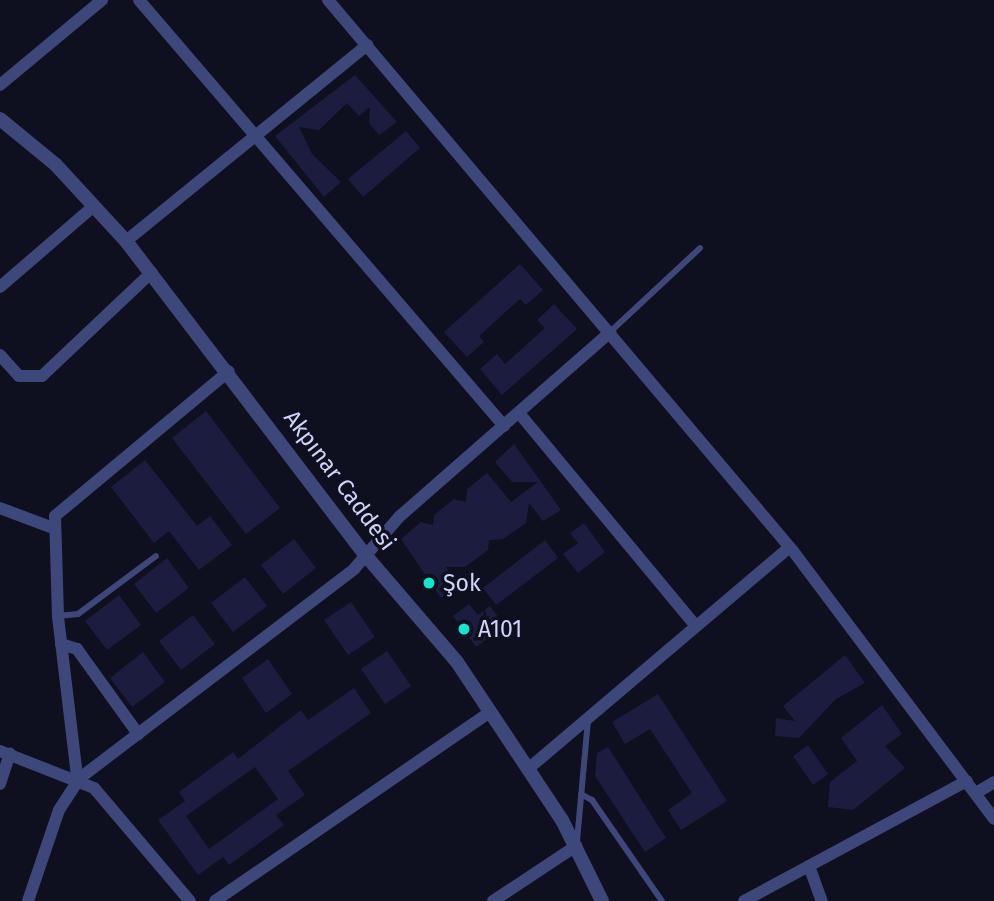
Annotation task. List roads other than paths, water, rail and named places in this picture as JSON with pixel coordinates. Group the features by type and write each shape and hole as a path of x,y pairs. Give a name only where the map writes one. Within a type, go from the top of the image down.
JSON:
{"street":[{"path":"0,85 102,0"},
{"path":"139,0 504,426"},
{"path":"328,0 790,547 994,819"},
{"path":"126,240 367,45"},
{"name":"Akpınar Caddesi","path":"0,118 94,206 126,240 229,371 367,557 457,662 576,846 602,901"},
{"path":"0,287 94,206"},
{"path":"0,355 19,376 42,376 152,272"},
{"path":"29,901 59,810 79,777 367,557 399,517 610,332"},
{"path":"79,777 58,616 53,528 60,509 229,371"},
{"path":"519,413 695,625"},
{"path":"0,508 53,528"},
{"path":"528,769 790,547"},
{"path":"61,644 77,649 138,734"},
{"path":"215,901 490,712"},
{"path":"0,785 5,752 79,777 190,901"},
{"path":"744,901 967,781"},
{"path":"976,793 994,782"},
{"path":"493,901 576,846"},
{"path":"809,866 822,901"}],"lane":[{"path":"610,332 701,248"},
{"path":"58,616 78,614 156,556"},
{"path":"576,846 588,716"},
{"path":"581,794 592,800 662,901"}],"place":[{"name":"Şok","path":"429,583"},
{"name":"A101","path":"464,629"}]}
